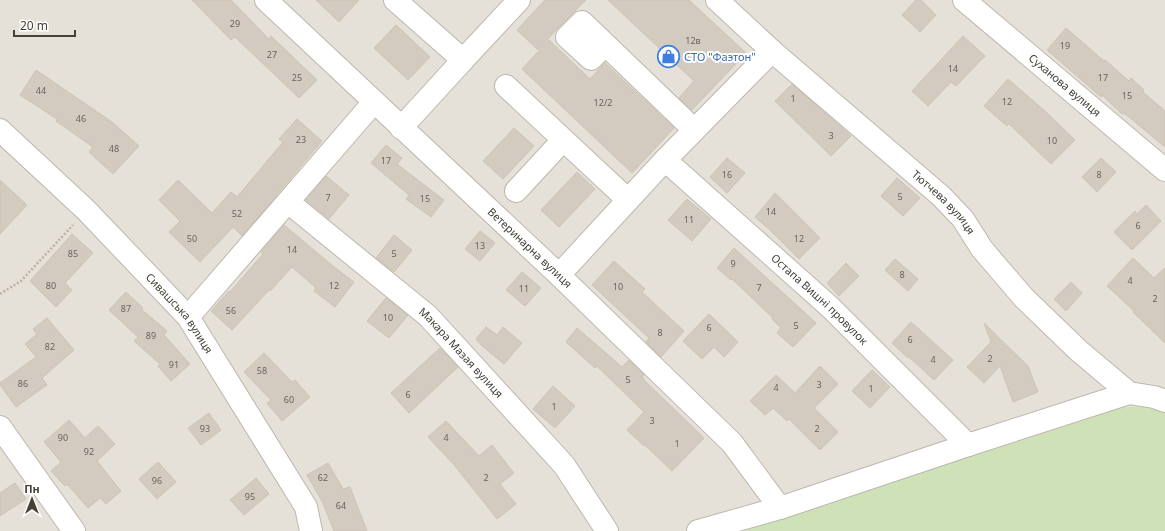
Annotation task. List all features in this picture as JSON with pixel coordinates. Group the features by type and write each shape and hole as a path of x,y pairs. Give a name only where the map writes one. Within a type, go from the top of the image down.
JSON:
{"street":[{"name":"Ветеринарна вулиця","path":"266,0 559,275 732,443 780,508"},
{"path":"395,0 463,60"},
{"path":"401,128 519,0"},
{"name":"Тютчева вулиця","path":"717,0 772,50 941,196 963,219 982,249 1024,298 1078,351 1129,393"},
{"name":"Суханова вулиця","path":"964,0 1165,170"},
{"path":"605,45 694,130"},
{"path":"559,275 665,160 772,50"},
{"path":"506,86 628,200"},
{"path":"188,317 374,102"},
{"name":"Сивашська вулиця","path":"0,130 86,210 188,317 306,507 311,531"},
{"path":"516,191 563,140"},
{"name":"Остапа Вишні провулок","path":"665,160 830,307 968,445"},
{"name":"Макара Мазая вулиця","path":"288,202 428,316 564,465 607,531"},
{"path":"698,531 780,508 1129,393 1154,397 1165,401"},
{"path":"0,427 74,531"}],"path":[{"path":"0,294 21,281 86,210"}],"shaded area":[{"path":"0,0 1165,0 1165,531 0,531"}],"green space":[{"path":"1147,407 1165,412 1165,531 734,531 1111,408"}],"building":[{"path":"192,0 231,0 269,39 271,36 317,80 299,98 235,37 231,40"},
{"path":"316,0 359,0 339,22"},
{"path":"545,0 586,0 538,50 517,30"},
{"path":"608,0 689,0 746,53 692,110 679,98 694,81"},
{"path":"916,0 921,0 936,15 920,32 902,15"},
{"path":"396,25 430,57 408,80 374,48"},
{"path":"1066,28 1129,81 1131,78 1144,90 1143,92 1165,111 1165,147 1124,113 1122,114 1102,95 1101,97 1047,50"},
{"path":"963,36 985,56 956,86 951,82 928,106 912,91"},
{"path":"549,40 590,79 605,63 674,128 632,173 522,69"},
{"path":"36,70 112,122 139,146 113,174 89,152 93,147 56,121 57,119 20,95"},
{"path":"1008,79 1045,111 1075,140 1051,164 1009,124 1007,126 984,106"},
{"path":"792,84 851,136 831,156 775,101"},
{"path":"297,119 322,141 242,236 233,227 200,262 169,232 180,221 159,200 178,180 212,213 231,192 237,197 283,142 279,139"},
{"path":"514,128 534,146 503,179 483,161"},
{"path":"386,145 402,158 397,164 444,200 431,217 406,199 409,195 371,163"},
{"path":"727,158 745,173 727,193 710,177"},
{"path":"1101,158 1116,172 1097,192 1082,177"},
{"path":"577,172 595,189 559,227 541,210"},
{"path":"326,176 349,195 329,219 306,200"},
{"path":"897,178 920,198 903,216 881,196"},
{"path":"0,180 27,205 0,234"},
{"path":"775,193 820,238 799,259 755,217"},
{"path":"687,199 711,219 692,241 668,220"},
{"path":"1146,205 1161,221 1132,250 1114,232 1135,211 1137,214"},
{"path":"284,225 354,282 335,307 314,291 316,288 292,267 232,330 211,311 229,291 230,292 263,254 261,252"},
{"path":"480,231 495,243 480,261 465,249"},
{"path":"72,234 93,253 65,283 72,290 56,307 30,281"},
{"path":"394,235 412,250 394,272 376,258"},
{"path":"734,248 816,323 793,347 777,333 781,328 772,319 773,318 732,279 731,280 717,268"},
{"path":"1133,258 1154,278 1165,268 1165,343 1107,286"},
{"path":"895,259 918,279 908,291 885,270"},
{"path":"614,261 645,289 642,292 684,331 661,357 646,342 649,338 592,285"},
{"path":"846,263 859,276 839,296 827,283"},
{"path":"522,272 541,288 525,306 506,290"},
{"path":"1071,282 1082,293 1066,311 1054,299"},
{"path":"126,292 143,308 141,309 167,331 164,335 190,364 171,381 158,366 160,364 134,341 138,337 109,310"},
{"path":"386,298 408,315 389,338 367,321"},
{"path":"709,314 738,342 724,357 714,347 702,359 683,341"},
{"path":"47,318 74,350 42,378 47,385 16,407 0,383 36,357 25,344 37,334 33,329"},
{"path":"911,322 953,360 934,380 892,343"},
{"path":"984,323 1028,366 1038,392 1013,402 1000,366 984,383 967,367 991,342"},
{"path":"486,327 497,335 503,327 522,343 504,364 482,346 476,339"},
{"path":"577,328 622,367 629,360 644,375 642,377 646,382 704,438 672,471 627,430 644,412 597,366 595,368 566,342"},
{"path":"440,348 458,367 409,413 391,393"},
{"path":"264,353 292,382 295,380 310,397 282,421 267,403 271,400 244,372"},
{"path":"820,366 838,384 814,408 838,432 820,450 789,419 787,421 773,408 765,415 750,401 776,375 795,393"},
{"path":"872,370 890,387 870,408 852,391"},
{"path":"553,386 575,406 555,428 533,409"},
{"path":"209,413 221,430 201,445 188,428"},
{"path":"69,420 85,438 98,426 115,444 97,461 121,491 106,504 100,498 88,508 67,484 65,486 51,471 61,462 44,442"},
{"path":"446,421 479,456 492,445 514,473 500,484 516,504 497,519 455,466 428,437"},
{"path":"158,462 176,482 157,499 139,479"},
{"path":"328,463 343,489 350,487 367,531 334,531 322,501 307,475"},
{"path":"256,478 269,494 244,515 230,500"},
{"path":"15,483 26,499 0,516 0,493"}],"place":[{"name":"СТО \"Фаэтон\"","path":"669,57"}]}
